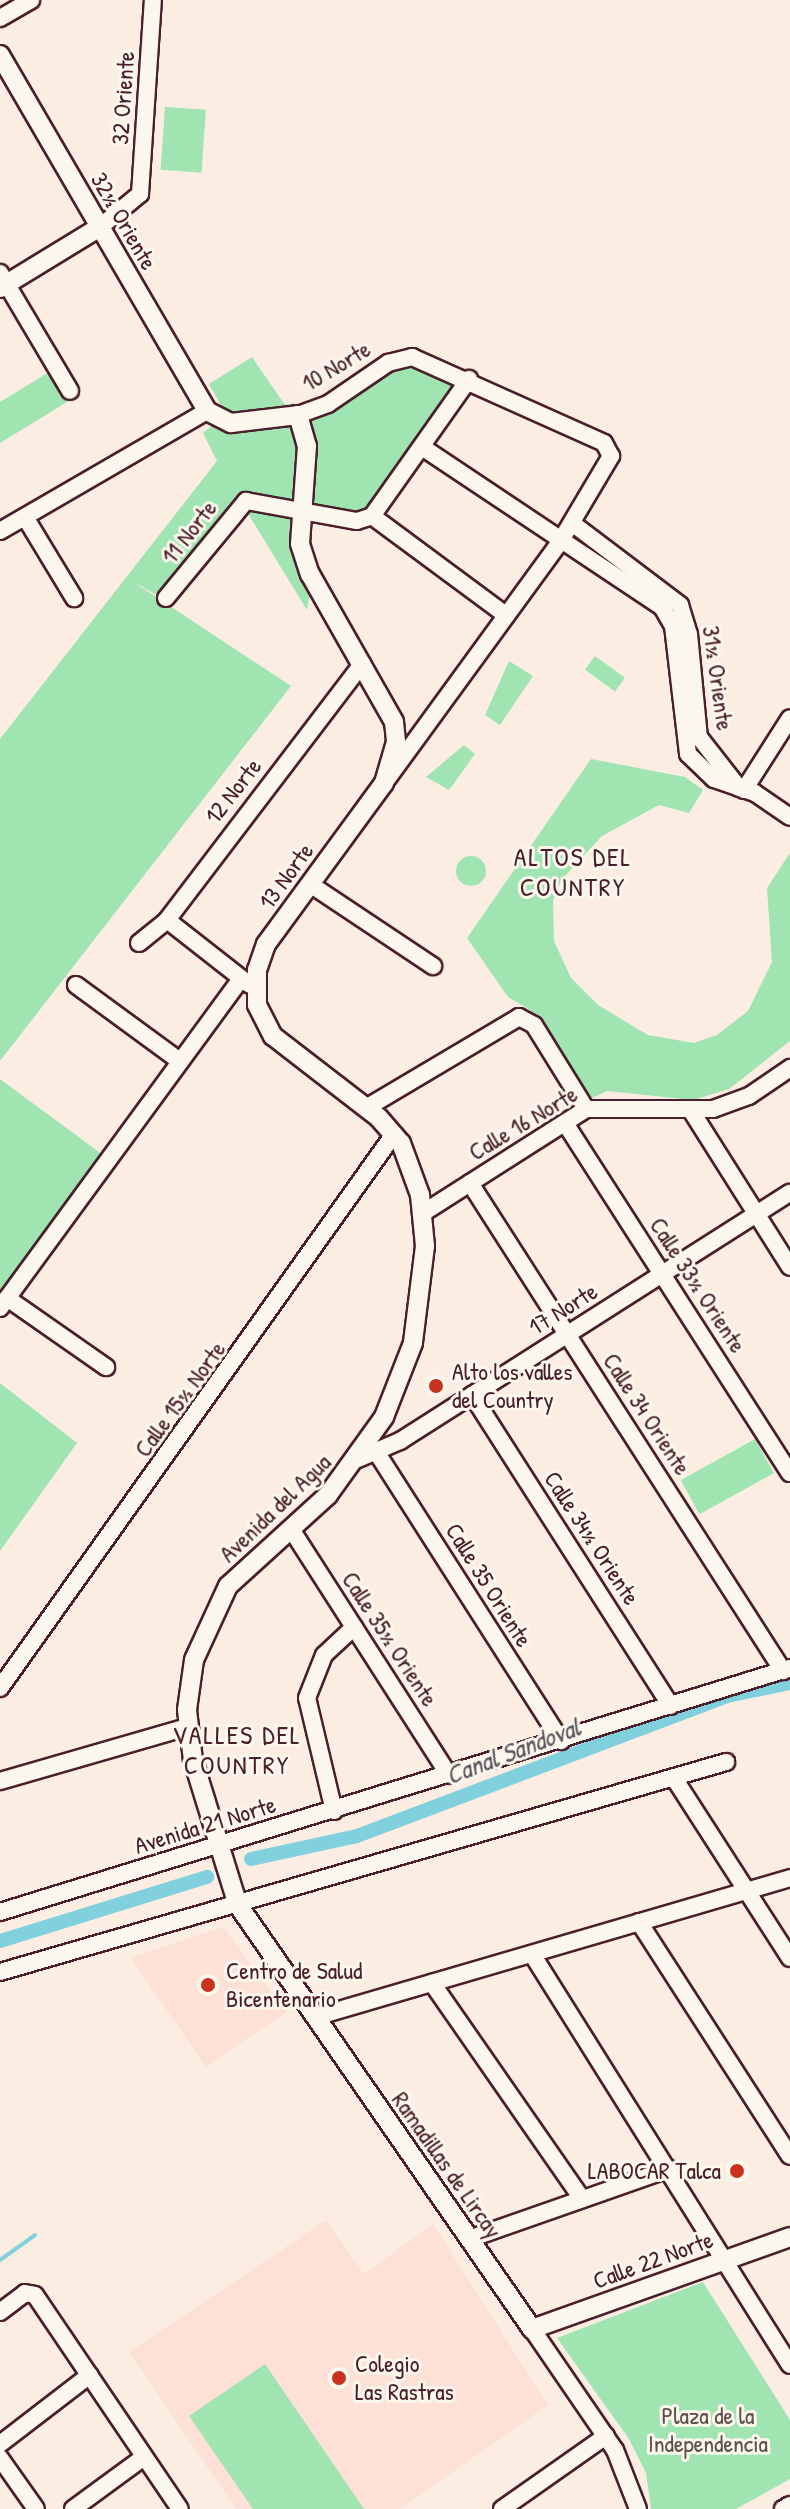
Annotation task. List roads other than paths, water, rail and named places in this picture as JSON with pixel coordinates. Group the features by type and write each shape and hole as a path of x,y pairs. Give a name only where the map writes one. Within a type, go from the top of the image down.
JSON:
{"street":[{"path":"0,18 31,0"},
{"name":"32 Oriente","path":"100,227 140,194 153,0"},
{"name":"32½ Oriente","path":"0,55 207,411"},
{"path":"70,391 2,281 100,227"},
{"name":"10 Norte","path":"207,411 231,423 298,415 328,404 398,359 425,359 604,443 611,456"},
{"path":"300,508 357,521 372,516 469,379"},
{"path":"0,531 207,411"},
{"path":"298,415 307,446 300,508 300,544 310,574 394,722 396,742 384,783"},
{"name":"31½ Oriente","path":"422,447 560,542 676,613"},
{"name":"13 Norte","path":"4,1303 180,1061 247,984 266,944 560,542 611,456"},
{"name":"11 Norte","path":"166,598 246,501 300,508"},
{"path":"372,516 506,615"},
{"path":"25,517 74,598"},
{"name":"31½ Oriente","path":"572,523 667,589 676,613 684,746 700,769 790,817"},
{"name":"12 Norte","path":"139,943 167,920 362,664"},
{"path":"742,789 790,718"},
{"path":"310,884 433,966"},
{"path":"167,920 247,984"},
{"name":"Avenida del Agua","path":"218,1847 187,1727 190,1676 211,1615 239,1572 291,1529 358,1459 393,1399 413,1343 424,1272 423,1213 412,1169 394,1134 366,1108 279,1043 262,1018 247,984"},
{"path":"76,985 180,1061"},
{"path":"366,1108 505,1021 523,1018 534,1025 586,1109"},
{"name":"Calle 16 Norte","path":"423,1213 586,1109 692,1112 726,1106 790,1068"},
{"path":"692,1112 790,1267"},
{"name":"Calle 33½ Oriente","path":"565,1123 790,1473"},
{"name":"Calle 15½ Norte","path":"0,1688 394,1134"},
{"name":"Calle 34 Oriente","path":"470,1183 786,1669"},
{"name":"17 Norte","path":"358,1459 377,1453 472,1395 790,1193"},
{"path":"4,1303 106,1367"},
{"name":"Calle 34½ Oriente","path":"472,1395 671,1706"},
{"name":"Calle 35 Oriente","path":"377,1453 561,1741"},
{"name":"Calle 35½ Oriente","path":"291,1529 449,1775"},
{"path":"334,1811 307,1698 324,1655 354,1627"},
{"name":"Avenida 21 Norte","path":"0,1912 786,1669"},
{"path":"0,1781 187,1727"},
{"path":"0,1972 726,1762"},
{"path":"674,1778 790,1958"},
{"name":"Ramadillas de Lircay","path":"218,1847 238,1905 606,2436 638,2509"},
{"path":"315,2017 790,1878"},
{"path":"639,1922 790,2156"},
{"path":"532,1954 790,2365"},
{"path":"432,1983 582,2199"},
{"path":"469,2239 669,2169"},
{"name":"Calle 22 Norte","path":"532,2329 790,2237"},
{"path":"0,2312 25,2293 35,2295 180,2509"},
{"path":"0,2444 90,2375"},
{"path":"502,2509 606,2436"},
{"path":"73,2509 144,2457"},
{"path":"0,2458 36,2509"},
{"path":"783,2509 790,2505"}],"waterway":[{"name":"Canal Sandoval","path":"251,1859 357,1836 727,1696 790,1683"},
{"name":"Canal Sandoval","path":"0,1941 207,1877"},
{"path":"0,2260 35,2235"}],"place":[{"name":"Alto los valles del Country","path":"436,1386"},
{"name":"Centro de Salud Bicentenario","path":"208,1985"},
{"name":"LABOCAR Talca","path":"737,2171"},
{"name":"Colegio Las Rastras","path":"339,2378"}],"district":[{"name":"ALTOS DEL COUNTRY","path":"573,872"},
{"name":"VALLES DEL COUNTRY","path":"237,1750"}],"park label":[{"name":"Plaza de la Independencia","path":"708,2430"}]}
